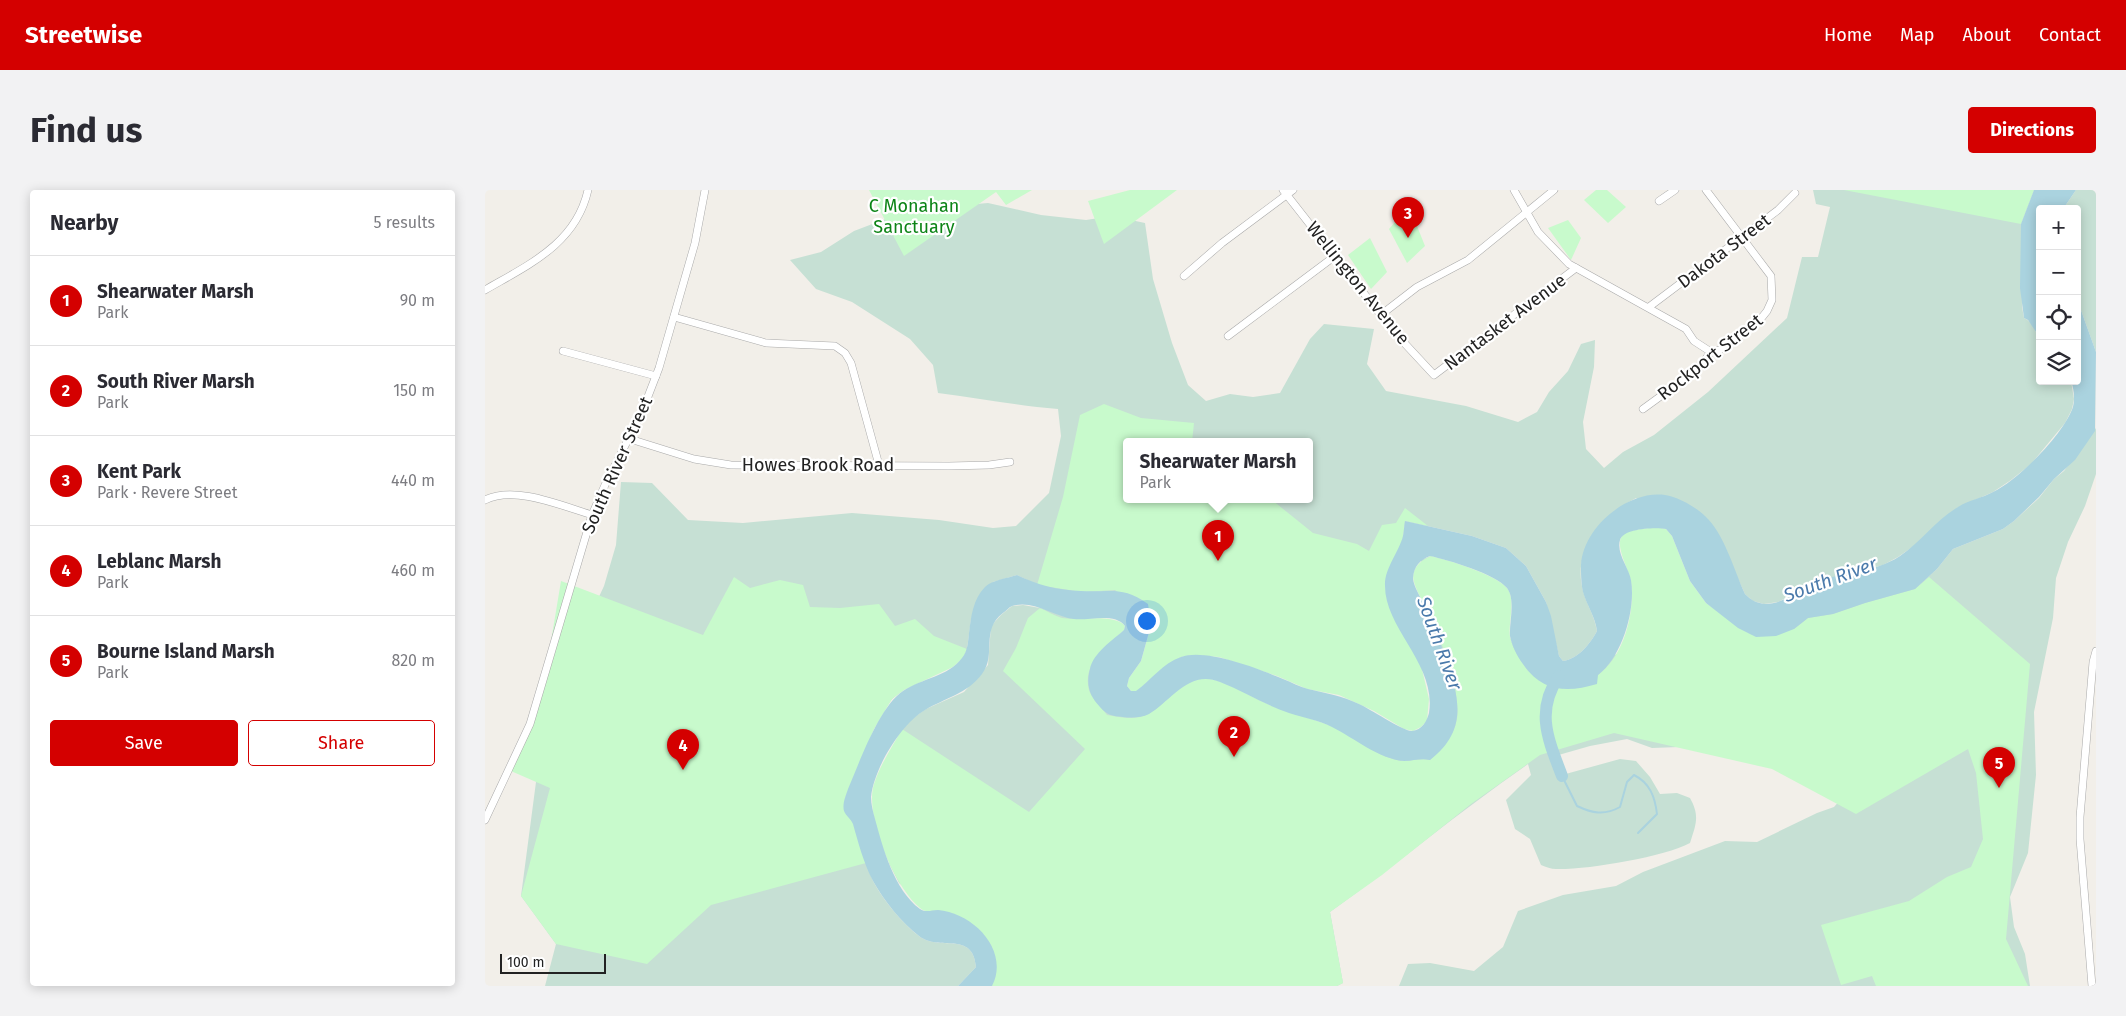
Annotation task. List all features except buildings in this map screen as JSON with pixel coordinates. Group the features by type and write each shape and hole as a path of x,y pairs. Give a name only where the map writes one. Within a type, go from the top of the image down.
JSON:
{"street":[{"path":"485,290 547,254 557,244 577,216 586,199 588,190"},
{"name":"South River Street","path":"485,820 530,724 592,515 629,439 656,376 700,222 705,190"},
{"path":"1514,190 1545,241 1576,268 1686,329 1694,341 1711,352"},
{"path":"1382,314 1417,287 1467,260 1553,190"},
{"path":"1659,202 1675,190"},
{"path":"1706,190 1742,238"},
{"path":"1184,276 1222,242 1288,191"},
{"name":"Wellington Avenue","path":"1288,191 1335,256 1395,333 1434,375"},
{"name":"Dakota Street","path":"1649,307 1778,210 1795,192"},
{"name":"Rockport Street","path":"1643,410 1698,369 1711,352 1719,350 1759,321 1767,311 1771,300 1771,276 1742,238"},
{"path":"1228,336 1335,256"},
{"name":"Nantasket Avenue","path":"1434,375 1576,268"},
{"path":"674,317 766,343 827,345 840,349 851,363 879,465"},
{"path":"563,351 656,376"},
{"name":"Howes Brook Road","path":"629,439 694,459 731,464 989,465 1010,462"},
{"path":"485,500 505,495 526,496 592,515"},
{"path":"2092,986 2080,817 2093,662 2096,651"}],"green space":[{"name":"C Monahan Sanctuary","path":"869,190 1032,190 1006,205 996,192 904,256"},
{"path":"1130,190 1177,190 1104,244 1088,201"},
{"path":"1596,190 1607,190 1626,207 1608,223 1584,200"},
{"path":"1813,190 2034,190 2021,224 2022,307 2024,318 2036,333 2036,385 2072,385 2074,399 2072,409 2065,423 2031,464 1993,492 1957,508 1918,543 1898,557 1883,565 1811,585 1778,602 1764,604 1753,601 1745,594 1734,570 1636,498 1624,505 1601,524 1586,548 1582,561 1581,576 1583,591 1597,631 1579,654 1563,661 1559,656 1546,602 1526,566 1506,548 1472,536 1405,521 1403,537 1168,664 1151,678 1153,618 1037,585 1017,575 993,582 971,619 967,649 963,658 917,681 893,698 873,730 859,760 845,798 872,878 893,911 919,936 936,942 962,945 969,949 974,956 976,967 958,986 545,986 556,944 521,896 536,782 590,616 604,586 616,545 621,482 652,483 688,520 743,523 852,513 939,520 993,528 1016,526 1049,493 1061,436 1058,409 938,393 933,365 910,339 852,302 816,289 790,260 821,252 854,231 896,215 954,206 988,203 1041,215 1086,220 1112,216 1145,223 1153,279 1172,343 1188,385 1206,401 1230,394 1253,397 1280,393 1310,339 1324,324 1374,329 1367,364 1386,391 1466,406 1518,422 1537,412 1549,392 1568,371 1581,344 1595,340 1594,367 1583,422 1586,449 1604,468 1623,452 1654,435 1708,392 1787,318 1802,257 1818,257 1830,207 1816,204"},
{"path":"1844,190 2034,190 2021,224"},
{"path":"2076,190 2096,190 2096,352 2081,310 2081,205 2066,205"},
{"path":"1409,206 1425,246 1407,263 1389,229"},
{"path":"1568,220 1581,238 1571,260 1548,228"},
{"path":"1370,238 1387,272 1371,289 1348,255"},
{"path":"1104,404 1141,418 1194,423 1192,438 1123,438 1123,503 1276,503 1313,533 1357,544 1369,551 1382,525 1396,523 1405,508 1428,526 1405,521 1401,631 1421,665 1429,699 1427,721 1413,731 1404,729 1374,711 1339,695 1307,689 1277,676 1219,657 1192,655 1181,657 1168,664 1136,692 1131,691 1127,686 1129,678 1141,661 1153,618 1115,590 1082,592 1037,585 1063,497 1080,415"},
{"path":"2096,428 2096,474 2085,506 2068,542 2056,578 2053,618 2034,712 2036,775 2028,853 2010,897 2014,927 2025,954 2030,986 1399,986 1408,964 1430,963 1474,971 1503,947 1518,911 1563,895 1616,886 1643,872 1725,841 1757,842 1817,813 1834,807 1848,791 1832,769 1679,747 1652,748 1627,739 1590,746 1555,756 1562,775 1620,759 1636,761 1650,777 1660,794 1677,793 1690,798 1695,810 1696,820 1690,843 1644,858 1605,865 1556,869 1541,865 1530,839 1515,829 1506,800 1531,775 1528,764 1330,912 1343,983 1337,986 992,986 998,969 899,883 889,863 902,729 910,720 926,709 964,692 988,665 991,626 1012,606 1023,605 1040,608 1124,630 1097,655 1148,714 1178,689 1331,726 1384,755 1404,761 1422,758 1455,686 1431,618 1421,560 1431,556 1510,638 1524,664 1544,684 1719,612 1920,584 1937,569 1953,549 2003,529 2014,521 2064,471"},
{"path":"1657,527 1666,529 1672,536 1690,581 1706,603 1719,612 1794,629 1808,618 1833,614 1915,589 1929,577 2030,664 2006,939 2028,986 1876,986 1872,976 1841,985 1821,925 1909,901 1947,877 1971,867 1983,839 1976,773 1968,749 1856,814 1772,769 1614,733 1540,755 1471,804 1382,875 1330,912 1343,983 1337,986 992,986 993,953 988,940 954,916 941,911 922,910 900,884 883,850 873,814 872,797 874,784 883,763 902,729 1029,812 1085,749 1003,671 1016,648 1028,618 1040,608 1062,618 1113,620 1125,626 1124,630 1097,656 1089,671 1090,693 1107,715 1128,718 1143,716 1155,710 1183,686 1199,679 1209,679 1231,686 1276,707 1329,725 1384,756 1404,761 1430,760 1447,741 1453,731 1457,719 1457,708 1453,681 1445,653 1414,582 1413,577 1417,566 1431,556 1474,569 1504,585 1511,596 1511,642 1528,671 1598,675 1615,657 1626,633 1629,620 1632,594 1631,582 1621,551 1620,539 1630,531"},
{"path":"734,577 750,588 780,580 803,585 810,607 840,608 879,604 895,626 915,619 934,636 967,649 963,658 953,667 904,690 892,699 874,729 845,798 844,810 852,820 866,863 711,905 647,964 556,944 521,896 550,788 506,769 543,689 561,581 703,635"}],"water":[{"path":"2034,190 2076,190 2066,205 2036,205 2036,332 2028,320 2024,318 2020,288 2021,224"},
{"name":"South River","path":"2081,310 2096,352 2095,431 2075,460 2014,521 2003,529 1953,549 1937,569 1915,589 1833,614 1808,618 1794,629 1776,636 1756,637 1738,628 1706,603 1690,581 1672,536 1666,529 1648,528 1633,531 1622,536 1619,545 1621,555 1631,580 1632,592 1629,618 1614,657 1598,675 1597,684 1586,687 1575,689 1556,688 1538,680 1530,673 1513,647 1510,636 1512,605 1510,593 1501,583 1483,573 1459,564 1430,556 1423,559 1416,567 1413,578 1420,597 1431,616 1450,671 1457,699 1456,724 1451,737 1430,760 1404,761 1385,756 1327,725 1280,710 1220,682 1209,679 1199,680 1181,688 1149,714 1129,718 1110,715 1093,698 1089,689 1089,675 1095,658 1104,647 1124,630 1125,626 1115,619 1074,619 1028,605 1012,606 996,620 992,627 988,659 982,674 970,686 925,710 907,725 883,760 877,773 871,797 886,855 896,880 903,891 920,909 951,913 964,918 976,926 992,947 996,960 996,973 992,986 958,986 976,967 974,956 969,949 962,945 936,942 919,936 894,911 877,889 861,853 853,824 845,813 844,803 846,794 871,736 886,709 903,691 950,669 962,658 967,646 975,603 985,587 1000,579 1017,575 1040,584 1064,589 1123,592 1131,594 1148,604 1153,618 1141,661 1129,678 1127,686 1131,691 1136,691 1163,667 1181,657 1204,655 1247,665 1305,688 1346,699 1364,706 1402,728 1412,731 1424,725 1429,713 1426,679 1393,617 1387,602 1385,586 1389,567 1403,536 1405,521 1472,536 1506,548 1526,566 1546,602 1551,616 1559,656 1563,661 1568,660 1583,650 1597,631 1581,582 1581,565 1584,551 1598,525 1622,505 1651,495 1665,495 1681,500 1697,509 1712,523 1718,532 1745,594 1759,603 1771,604 1788,598 1821,580 1890,562 1915,544 1950,512 2003,486 2027,467 2060,430 2073,407 2072,385 2081,385"}],"waterway":[{"path":"1559,676 1547,701 1546,725 1552,750 1562,776"},
{"path":"1562,776 1577,806 1598,812 1609,812 1620,807 1627,782 1634,775 1639,778 1651,791 1657,814 1638,833"}],"place":[{"name":"Kent Park","path":"1408,238"},
{"name":"Shearwater Marsh","path":"1218,561"},
{"name":"South River Marsh","path":"1234,757"},
{"name":"Leblanc Marsh","path":"683,770"},
{"name":"Bourne Island Marsh","path":"1999,788"}]}
